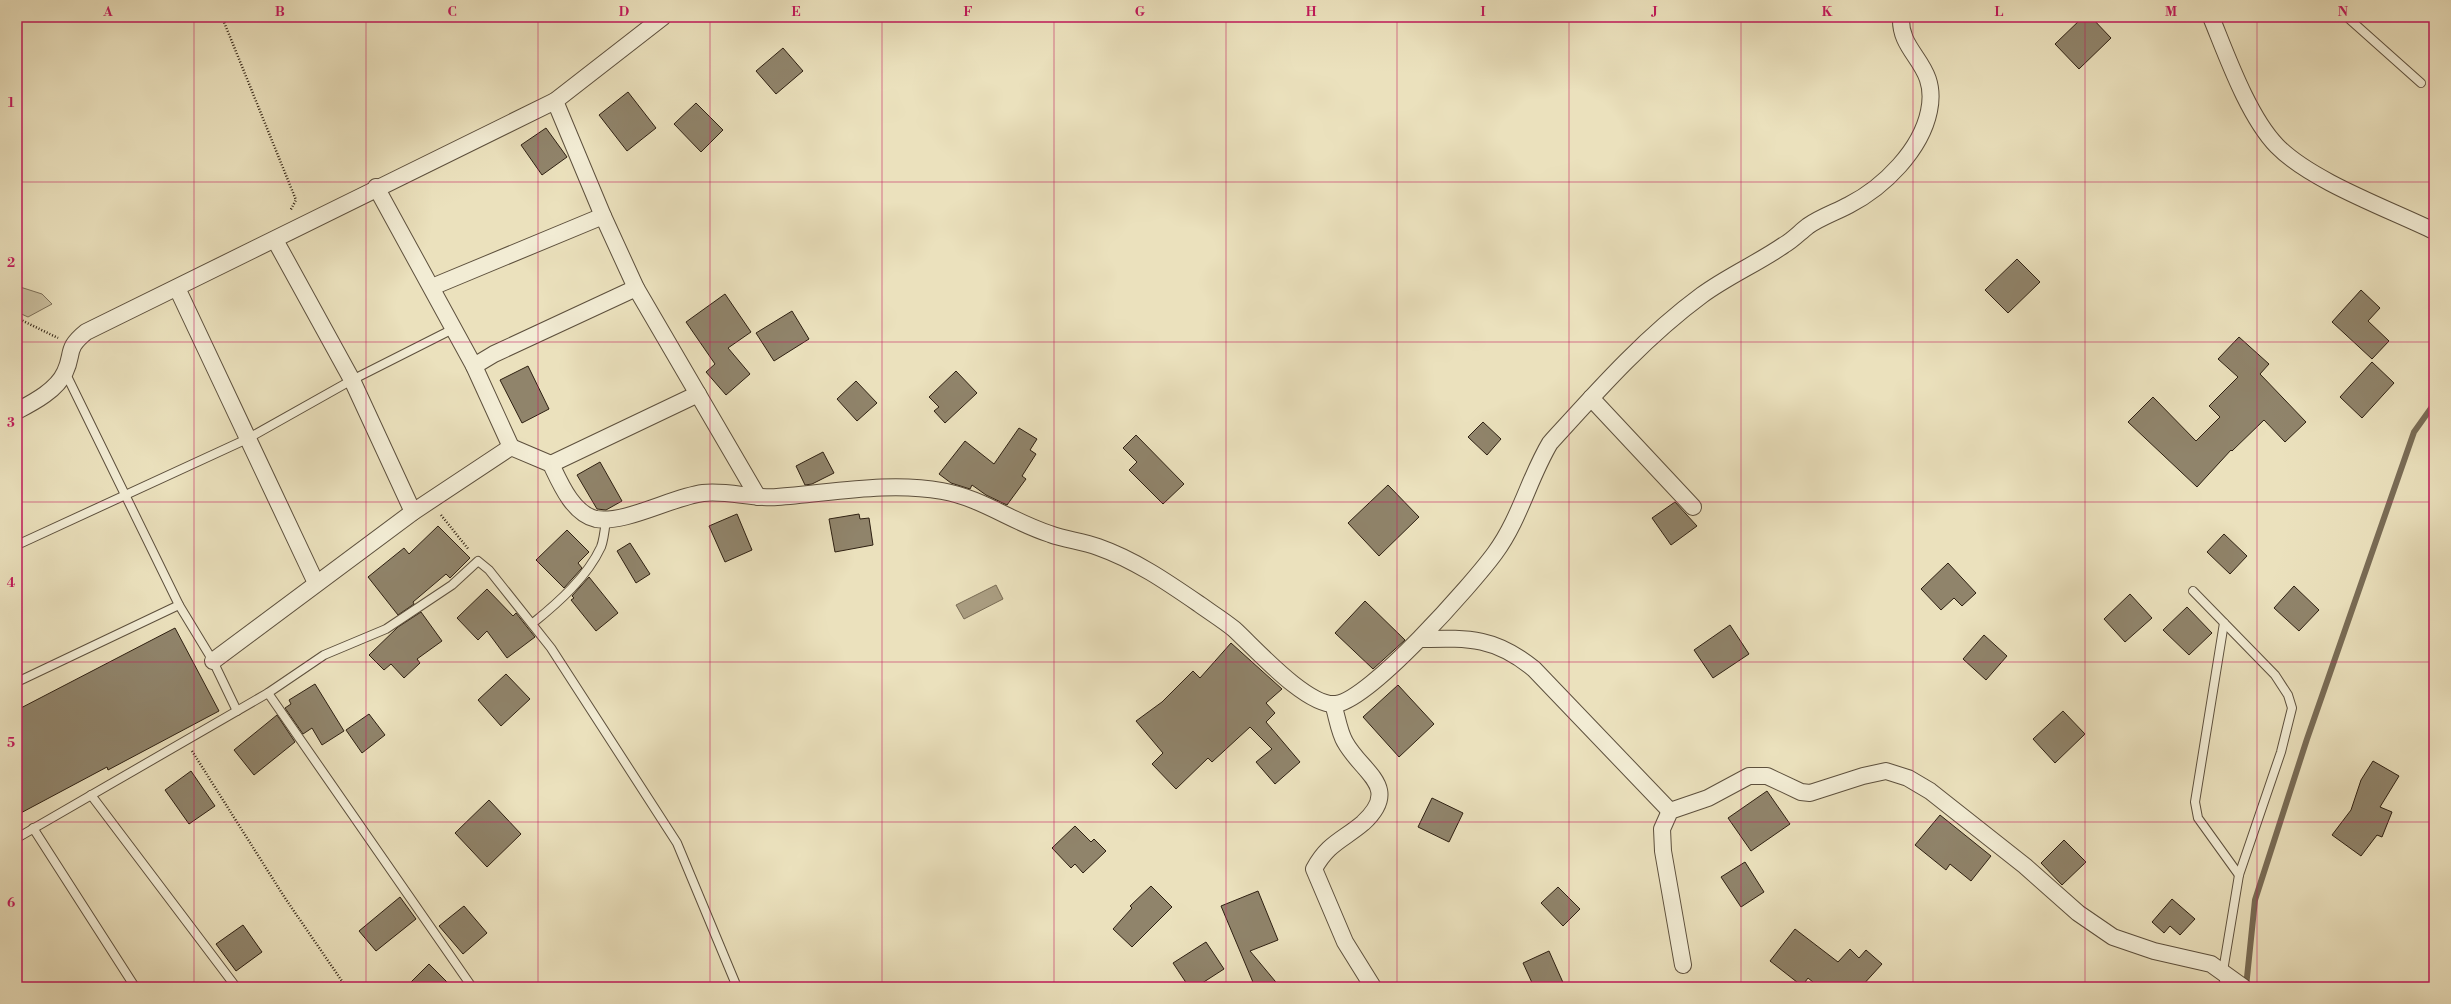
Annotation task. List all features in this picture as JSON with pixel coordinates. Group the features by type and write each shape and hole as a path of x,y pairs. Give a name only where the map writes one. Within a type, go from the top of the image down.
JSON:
{"street":[{"path":"17,410 53,387 65,372 72,345 79,337 95,326 177,288 275,240 376,187 555,101 663,17"},
{"path":"376,187 474,366 511,447 551,464 560,483 578,506 594,519 620,518 706,493 758,497 871,489 917,488 938,490 977,500 1050,534 1097,547 1141,566 1232,627 1294,685 1308,695 1333,704 1343,702 1357,694 1422,639 1496,553 1516,518 1540,460 1550,443 1652,335 1703,294 1786,244 1808,226 1866,196 1900,165 1921,136 1928,113 1931,88 1928,77 1920,61 1906,42 1901,17"},
{"path":"2210,17 2256,117 2277,146 2302,165 2328,181 2434,231"},
{"path":"555,101 603,216 636,288 758,497"},
{"path":"432,288 603,216"},
{"path":"275,240 352,380 413,512"},
{"path":"177,288 316,583"},
{"path":"474,366 494,354 636,288"},
{"path":"551,464 698,394"},
{"path":"1591,398 1693,507"},
{"path":"213,662 316,583 413,512 511,447"},
{"path":"1422,639 1470,638 1504,648 1516,654 1534,669 1670,811"},
{"path":"1333,704 1345,742 1371,773 1381,797 1378,806 1362,824 1331,845 1314,868 1345,942 1373,987"},
{"path":"1683,965 1663,851 1662,829 1670,811 1708,798 1750,776 1767,776 1800,792 1810,793 1886,771 1908,778 1930,791 2026,866 2078,913 2113,937 2154,950 2211,964 2231,981"}],"lane":[{"path":"2347,17 2421,83"},
{"path":"17,545 247,439 352,380 453,329"},
{"path":"65,372 180,605 213,662 237,711"},
{"path":"533,622 552,608 585,573 601,546 606,519"},
{"path":"17,838 268,693 324,655 386,629 452,585 478,560 489,570 533,622 620,752 677,843 710,918 737,987"},
{"path":"2193,591 2282,683 2292,708 2281,752 2239,874 2231,981"},
{"path":"17,682 180,605"},
{"path":"2224,623 2195,802 2198,818 2239,874"},
{"path":"268,693 472,987"},
{"path":"91,795 236,987"},
{"path":"33,828 135,987"}],"path":[{"path":"222,17 296,200 289,213"},
{"path":"17,318 72,345"},
{"path":"429,501 478,560"},
{"path":"186,741 285,898 346,987"}],"shaded area":[{"path":"17,286 42,294 52,304 28,317 17,312"},
{"path":"996,585 1003,599 964,619 956,605"}],"building":[{"path":"2083,17 2091,17 2111,38 2079,69 2055,44"},
{"path":"783,48 803,71 776,94 756,71"},
{"path":"628,92 656,128 627,151 599,115"},
{"path":"696,103 723,130 701,152 674,124"},
{"path":"546,128 567,157 542,175 521,145"},
{"path":"2017,259 2040,282 2008,313 1985,290"},
{"path":"2361,290 2380,308 2368,321 2389,341 2372,359 2332,322"},
{"path":"725,294 751,332 728,348 750,374 726,395 706,372 715,364 686,322"},
{"path":"792,311 809,339 774,361 756,333"},
{"path":"2239,337 2269,364 2260,374 2306,422 2285,442 2264,420 2232,451 2231,450 2197,487 2128,422 2153,397 2196,441 2220,417 2209,406 2238,377 2218,359"},
{"path":"2372,362 2394,383 2362,418 2340,397"},
{"path":"528,366 549,409 522,423 500,380"},
{"path":"956,371 977,393 945,423 934,411 939,407 929,397"},
{"path":"856,381 877,403 857,421 837,399"},
{"path":"1483,422 1501,439 1487,455 1468,437"},
{"path":"1019,428 1037,439 1030,450 1036,454 1022,476 1026,479 1007,505 986,495 972,485 970,489 951,483 939,474 965,441 994,464"},
{"path":"1136,435 1184,484 1163,504 1129,470 1137,462 1123,448"},
{"path":"823,452 834,473 812,484 805,485 796,466"},
{"path":"600,462 622,501 606,510 597,509 577,475"},
{"path":"1388,485 1419,517 1379,556 1348,523"},
{"path":"1675,502 1697,526 1671,545 1652,518"},
{"path":"737,514 752,550 725,562 709,526"},
{"path":"859,514 860,519 869,518 873,545 835,552 829,519"},
{"path":"438,526 470,558 450,578 446,574 413,602 414,604 398,615 368,577 404,548 409,554"},
{"path":"567,530 589,552 578,563 582,568 564,588 536,560"},
{"path":"2224,534 2247,556 2230,574 2207,552"},
{"path":"630,543 650,574 636,583 617,551"},
{"path":"1948,563 1976,593 1962,606 1954,598 1941,610 1921,589"},
{"path":"589,577 618,613 596,631 571,600 574,598 572,596"},
{"path":"2294,586 2319,610 2299,631 2274,608"},
{"path":"487,589 513,616 516,613 535,637 507,658 487,631 478,640 457,618"},
{"path":"2130,594 2152,618 2125,642 2104,619"},
{"path":"1365,601 1405,640 1373,669 1335,633"},
{"path":"2187,607 2212,633 2189,655 2163,630"},
{"path":"421,612 442,641 417,659 420,663 404,678 391,664 384,670 369,655 398,627"},
{"path":"1730,625 1749,654 1713,678 1694,650"},
{"path":"175,628 219,711 108,770 107,767 17,815 17,710"},
{"path":"1984,635 2007,656 1986,680 1963,659"},
{"path":"1231,643 1282,689 1266,703 1275,713 1266,722 1300,762 1275,784 1256,762 1272,749 1250,727 1212,762 1208,758 1176,789 1152,764 1163,753 1136,721 1162,702 1193,671 1200,678"},
{"path":"506,674 530,699 501,726 478,700"},
{"path":"315,684 344,731 322,745 312,728 303,734 285,708 291,704 289,700"},
{"path":"1398,685 1434,724 1399,757 1363,717"},
{"path":"2063,711 2085,734 2055,763 2033,739"},
{"path":"369,714 385,735 362,753 346,730"},
{"path":"277,715 295,742 254,775 234,750"},
{"path":"2373,761 2399,776 2380,807 2392,812 2382,837 2377,835 2361,856 2332,835 2351,810 2361,780"},
{"path":"191,771 215,806 189,824 165,790"},
{"path":"1767,791 1790,824 1751,851 1728,818"},
{"path":"1432,798 1463,813 1449,842 1418,827"},
{"path":"489,800 521,834 487,867 455,833"},
{"path":"1940,815 1991,856 1971,881 1950,864 1946,870 1915,845"},
{"path":"1075,826 1091,842 1094,839 1106,851 1083,873 1075,864 1071,868 1052,848"},
{"path":"2064,840 2086,862 2062,885 2041,863"},
{"path":"1745,862 1764,892 1741,907 1721,877"},
{"path":"1151,886 1172,907 1132,947 1113,929 1132,908 1130,906"},
{"path":"1558,887 1580,909 1563,926 1541,903"},
{"path":"1258,891 1278,940 1250,951 1280,987 1255,987 1221,906"},
{"path":"400,897 416,919 376,951 359,931"},
{"path":"2172,899 2195,919 2180,935 2170,926 2164,933 2152,922"},
{"path":"464,906 487,933 463,954 439,926"},
{"path":"243,925 262,952 236,971 216,944"},
{"path":"1795,929 1838,962 1850,949 1859,958 1866,950 1882,964 1861,987 1819,987 1808,978 1802,986 1770,961"},
{"path":"1206,942 1224,969 1196,987 1189,987 1173,963"},
{"path":"1549,951 1565,987 1534,987 1523,963"},
{"path":"429,964 452,987 406,987"}],"waterway":[{"path":"2246,987 2255,900 2307,739 2414,432 2434,404"}]}
